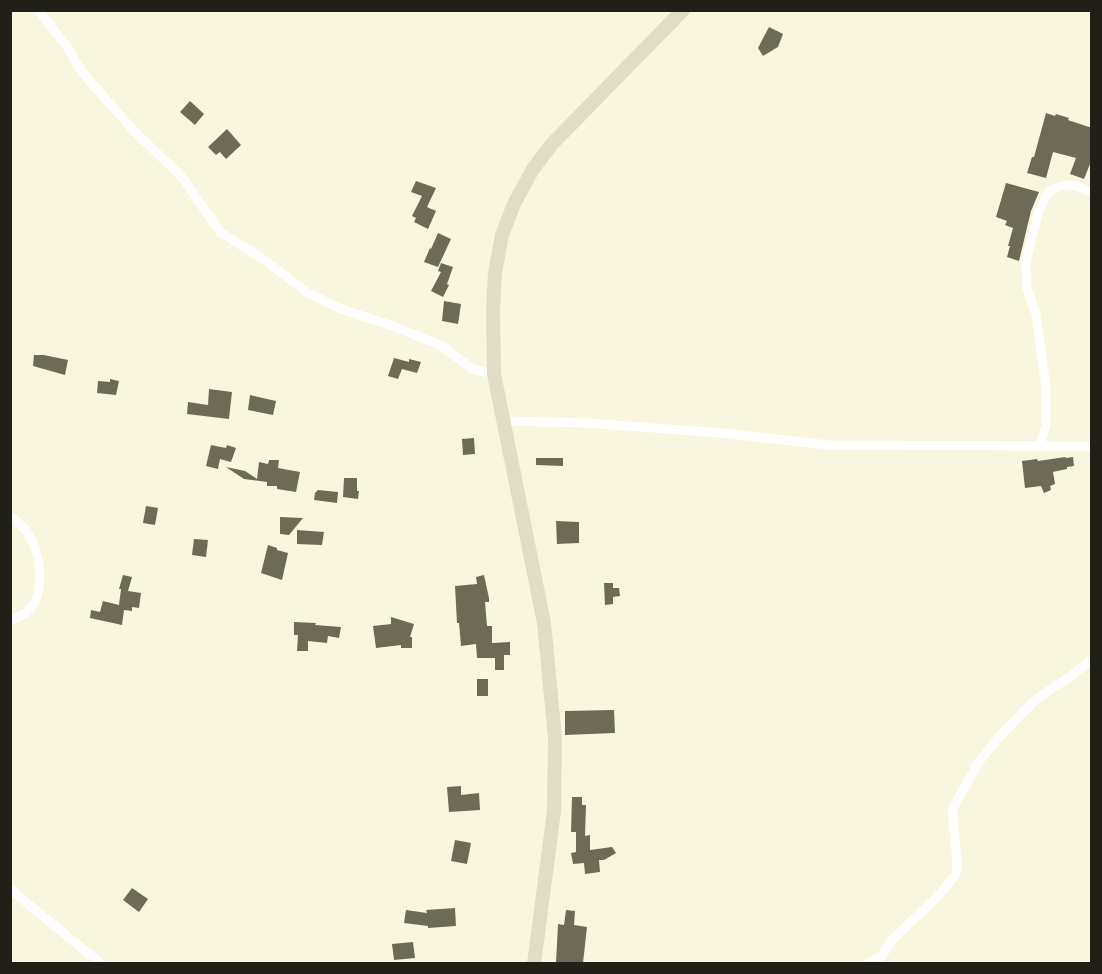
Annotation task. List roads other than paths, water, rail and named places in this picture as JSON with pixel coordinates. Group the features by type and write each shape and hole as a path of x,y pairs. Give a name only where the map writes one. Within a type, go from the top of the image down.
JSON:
{"main road":[{"path":"534,963 554,811 555,738 544,623 494,374 495,273 502,235 513,204 533,169 552,144 683,10"}],"street":[{"path":"38,10 68,48 82,72 132,129 182,177 220,232 263,259 308,293 341,309 440,345 473,369 494,374"},
{"path":"1040,445 1046,425 1046,388 1036,314 1027,288 1026,261 1038,213 1049,191 1064,184 1092,192"},
{"path":"503,421 598,424 721,433 828,445 1092,446"},
{"path":"10,516 27,531 36,547 41,583 29,610 10,620"},
{"path":"866,963 882,957 893,939 940,894 956,874 957,861 952,810 978,763 999,737 1035,700 1092,659"},
{"path":"10,889 101,963"}]}
